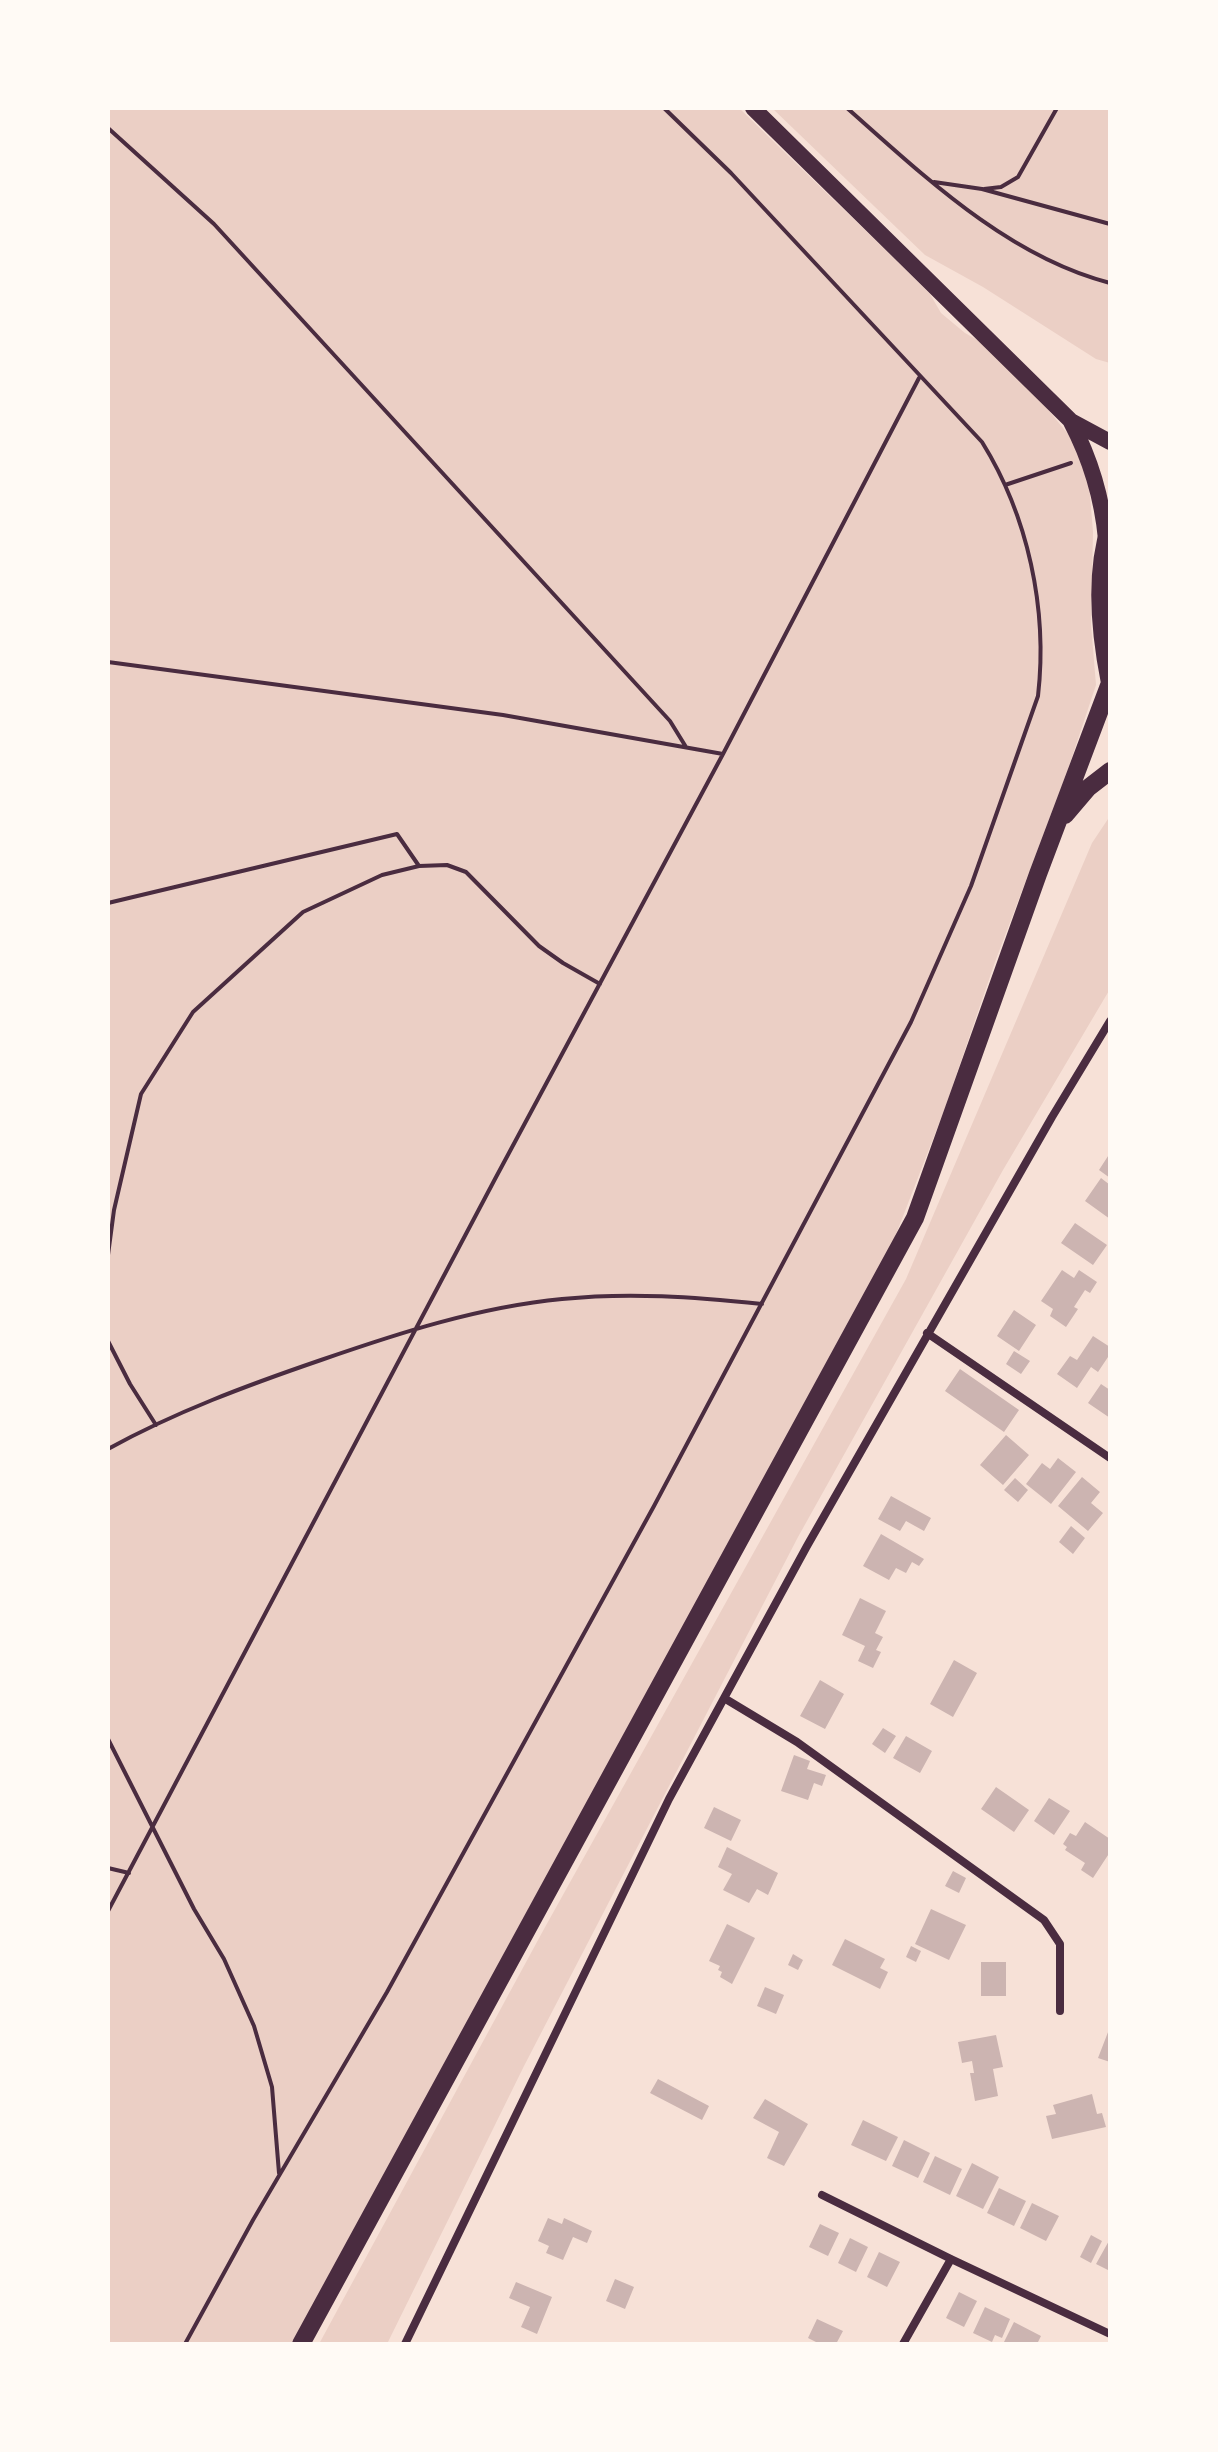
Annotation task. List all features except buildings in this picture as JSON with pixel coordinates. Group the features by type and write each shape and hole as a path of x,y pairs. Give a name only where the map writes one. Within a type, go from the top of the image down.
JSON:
{"main road":[{"path":"753,108 1071,421 1110,442"},
{"path":"301,2344 915,1218 1110,683 1101,613 1108,533 1089,458 1071,421"},
{"path":"1056,826 1088,788 1110,771"}],"street":[{"path":"405,2344 669,1799 927,1333 1106,1036 1110,1021"},
{"path":"927,1333 1110,1458"},
{"path":"724,1698 797,1742 1044,1920 1060,1944 1060,2011"},
{"path":"822,2195 1110,2334"},
{"path":"903,2344 951,2259"}],"path":[{"path":"185,2344 387,1992 762,1304 911,1022 948,943 1002,803 1038,696 1042,664 1036,593 1027,549 1005,485 982,442 919,378 731,173 664,108"},
{"path":"847,108 971,214 1053,261 1110,283"},
{"path":"982,189 1001,187 1018,177 1057,108"},
{"path":"108,128 214,224 670,721 686,747"},
{"path":"932,182 982,189 1110,224"},
{"path":"108,1911 723,754 919,378"},
{"path":"1005,485 1089,458"},
{"path":"108,662 503,715 723,754"},
{"path":"108,903 397,834 419,866"},
{"path":"108,1255 114,1210 141,1094 193,1012 303,912 382,875 419,866 447,865 466,872 539,946 600,984"},
{"path":"108,1449 156,1425 273,1377 415,1329 496,1308 563,1299 650,1295 762,1304"},
{"path":"108,1341 156,1425"},
{"path":"108,1739 194,1909 224,1959 254,2026 272,2087 279,2176"},
{"path":"108,1868 129,1873"}],"shaded area":[{"path":"108,108 739,108 930,294 941,313 983,343 1032,390 1072,439 1089,483 1093,532 1091,624 1096,685 945,1108 893,1242 292,2344 108,2344"},
{"path":"772,108 1110,108 1110,363 1096,359 983,287 925,255"},
{"path":"1110,816 1110,989 1003,1170 798,1537 524,2066 387,2344 319,2344 544,1929 906,1279 1092,843"}]}
